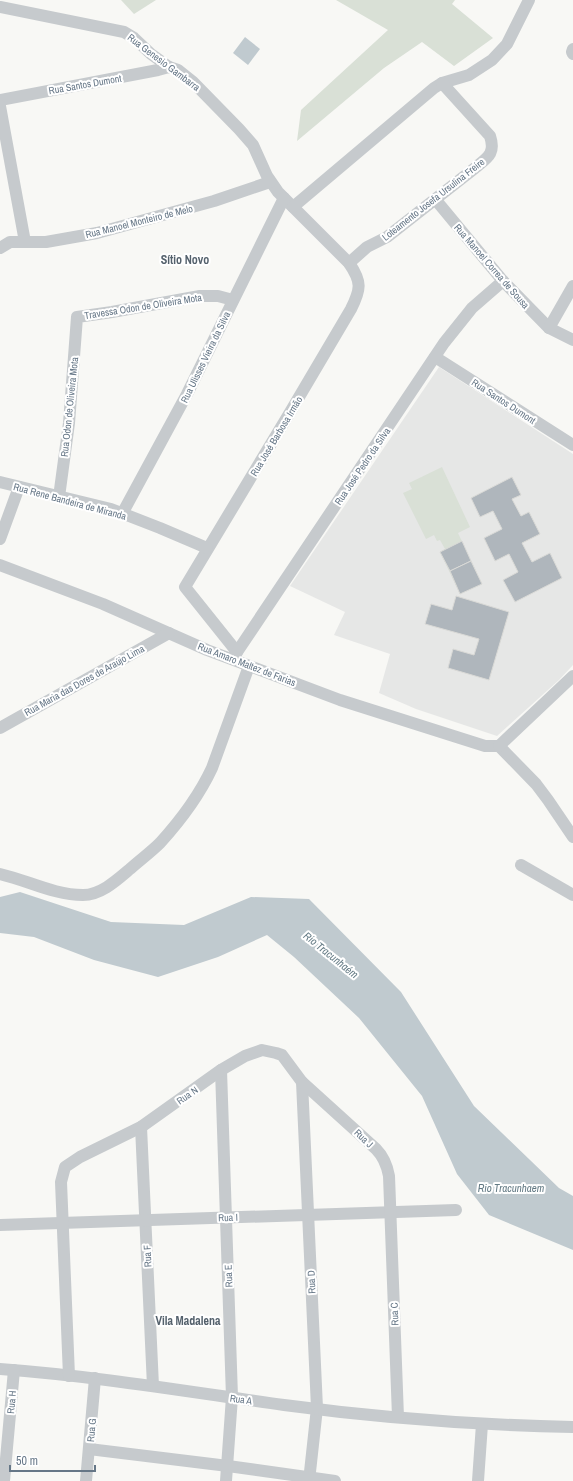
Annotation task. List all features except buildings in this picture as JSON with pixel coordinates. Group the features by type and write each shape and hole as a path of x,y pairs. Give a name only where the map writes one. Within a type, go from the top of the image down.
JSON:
{"street":[{"path":"293,207 434,88 442,83 469,75 492,60 507,44 529,0"},
{"name":"Rua Genesio Gambarra","path":"0,7 124,32 134,38 151,54 169,67 178,70 193,82 248,139 253,145 270,182 281,195 349,263 356,274 358,282"},
{"name":"Rua Santos Dumont","path":"0,100 169,67"},
{"name":"Loteamento Josefa Ursulina Freire","path":"349,263 368,247 387,237 487,158 492,152 493,145 490,136 442,83"},
{"path":"0,106 3,139 25,242"},
{"name":"Rua Manoel Monteiro de Melo","path":"2,246 25,242 46,242 97,233 214,201 270,182"},
{"name":"Rua Ulisses Vieira da Silva","path":"122,514 187,394 233,300 281,195"},
{"name":"Rua Manoel Correa de Sousa","path":"435,199 503,281 549,328 573,340"},
{"name":"Rua José Pedro da Silva","path":"235,656 435,357 472,308 503,281"},
{"name":"Rua José Barbosa Irmão","path":"235,656 185,587 351,308 359,293 358,282"},
{"path":"549,328 573,286"},
{"name":"Travessa Odon de Oliveira Mota","path":"77,317 200,296 218,296 233,300"},
{"name":"Rua Odon de Oliveira Mota","path":"59,497 69,423 77,317"},
{"name":"Rua Santos Dumont","path":"435,357 573,445"},
{"name":"Rua Rene Bandeira de Miranda","path":"0,482 111,509 207,548"},
{"path":"0,539 19,487"},
{"name":"Rua Amaro Maltez de Farias","path":"0,565 103,604 207,650 235,656 249,666 356,705 485,746 499,746"},
{"name":"Rua Maria das Dores de Araújo Lima","path":"0,728 169,633"},
{"path":"0,874 68,894 84,895 112,884 159,844 192,804 205,784 249,666"},
{"path":"573,676 499,746 536,784 573,837"},
{"path":"520,865 573,895"},
{"name":"Rua N","path":"62,1223 62,1182 65,1167 80,1157 141,1127 221,1070 254,1052 262,1050 270,1051 282,1055 302,1082"},
{"name":"Rua E","path":"221,1070 232,1397 226,1481"},
{"name":"Rua J","path":"302,1082 382,1155 388,1169 390,1212"},
{"name":"Rua D","path":"302,1082 317,1408 310,1480"},
{"name":"Rua F","path":"141,1127 153,1386"},
{"name":"Rua I","path":"0,1225 456,1210"},
{"name":"Rua C","path":"390,1212 398,1417"},
{"path":"62,1223 69,1376"},
{"name":"Rua A","path":"0,1369 95,1378 317,1408 398,1417 482,1424 573,1427"},
{"name":"Rua H","path":"4,1481 14,1370"},
{"name":"Rua G","path":"86,1481 95,1378"},
{"path":"478,1481 482,1424"},
{"path":"89,1449 228,1466 310,1480 336,1481"}],"shaded area":[{"path":"121,0 156,0 134,14"},
{"path":"336,0 455,0 452,4 493,38 454,66 422,42 384,68 297,141 301,110 388,30"},
{"path":"439,367 573,454 573,665 559,680 497,736 416,709 379,693 390,654 334,635 345,612 290,586"},
{"path":"442,467 470,527 458,533 482,584 460,594 440,552 445,549 440,540 437,541 434,535 426,539 403,493 412,489 409,483"}],"water":[{"path":"245,37 260,49 248,65 233,53"},
{"name":"Rio Tracunhaem","path":"20,892 111,922 184,925 251,897 309,899 401,992 474,1106 559,1188 573,1196 573,1250 489,1215 457,1174 422,1096 359,1018 294,957 267,935 218,957 158,977 94,960 34,937 0,933 0,897"}],"district":[{"name":"Sítio Novo","path":"185,260"},
{"name":"Vila Madalena","path":"188,1321"}],"water label":[{"name":"Rio Tracunhaém","path":"331,955"}]}
